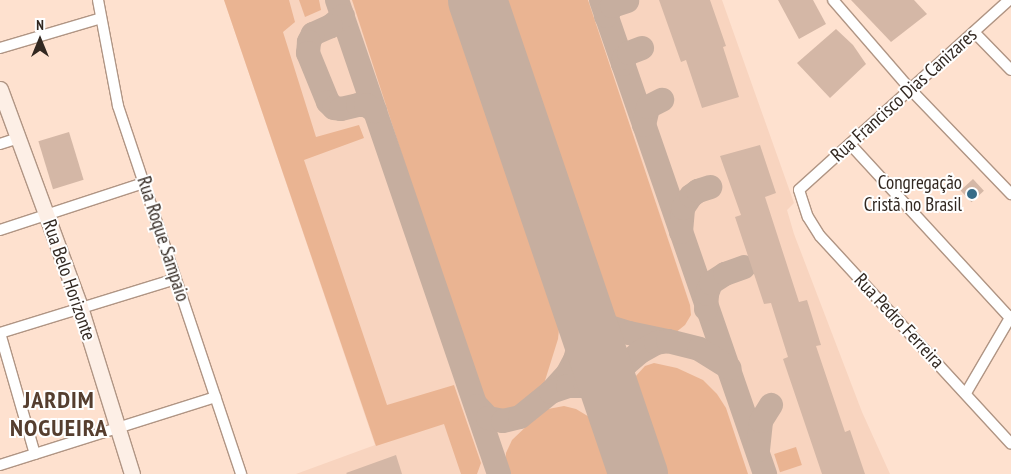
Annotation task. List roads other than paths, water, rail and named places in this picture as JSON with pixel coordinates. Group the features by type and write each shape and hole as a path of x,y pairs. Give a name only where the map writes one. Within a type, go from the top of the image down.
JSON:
{"street":[{"name":"Rua Roque Sampaio","path":"98,0 118,106 240,474"},
{"path":"833,0 910,89 1011,194"},
{"name":"Rua Francisco Dias Canizares","path":"799,190 1010,0"},
{"path":"0,48 101,18"},
{"path":"974,32 1011,70"},
{"name":"Rua Belo Horizonte","path":"0,89 80,307 132,474"},
{"path":"0,144 18,138"},
{"path":"850,144 1010,317 966,393"},
{"path":"0,230 144,183"},
{"name":"Rua Pedro Ferreira","path":"799,190 808,217 820,236 1011,444"},
{"path":"35,454 0,333 176,278"},
{"path":"0,465 216,397"}],"place":[{"name":"Congregação Cristã no Brasil","path":"972,194"}],"district":[{"name":"JARDIM NOGUEIRA","path":"59,414"}]}
